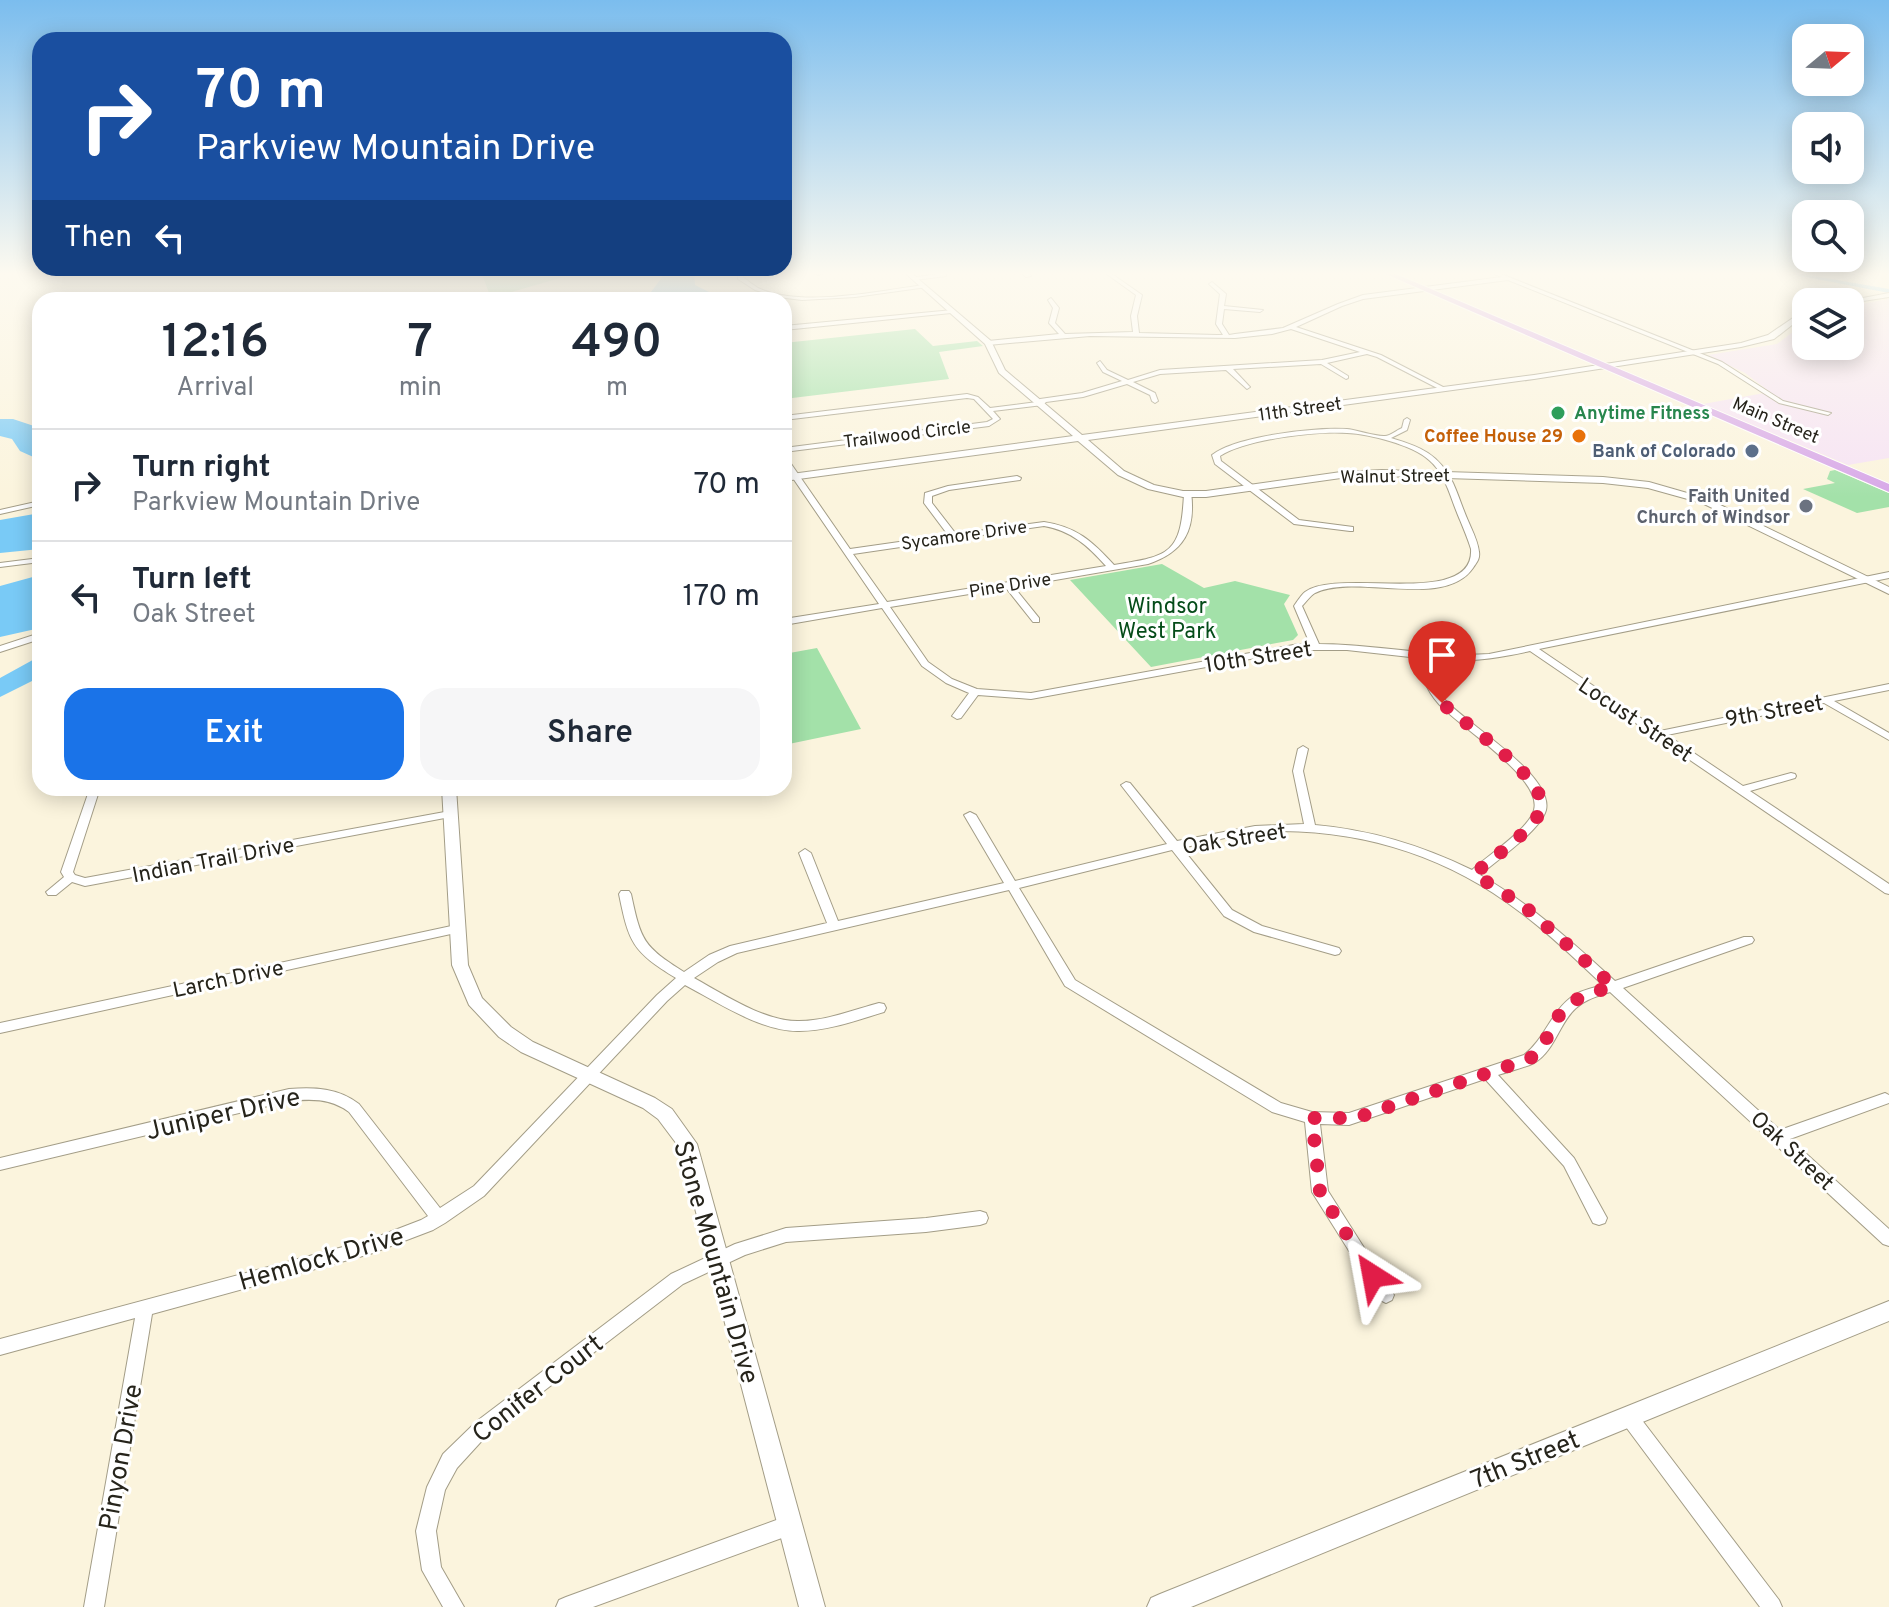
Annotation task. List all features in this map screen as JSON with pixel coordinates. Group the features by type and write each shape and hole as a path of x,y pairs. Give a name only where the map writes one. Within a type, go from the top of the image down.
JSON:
{"main road":[{"name":"Main Street","path":"1558,347 1889,488"}],"street":[{"name":"Walnut Street","path":"990,347 1002,371 1132,480 1188,494 1252,489 1355,474 1603,480 1664,488 1705,501 1889,591"},
{"path":"1352,347 1443,389"},
{"path":"1682,347 1737,371 1772,398 1828,413"},
{"name":"11th Street","path":"792,478 1604,367 1723,347"},
{"path":"987,408 1083,395 1160,372 1322,362 1368,352"},
{"path":"1322,362 1346,377"},
{"path":"1100,363 1105,371 1153,394 1155,401"},
{"path":"1227,367 1247,387"},
{"name":"Trailwood Circle","path":"792,417 974,395 1000,422 792,449"},
{"path":"1384,439 1405,429 1407,420"},
{"path":"1315,645 1298,606 1309,591 1334,585 1397,587 1434,584 1454,578 1470,567 1475,560 1474,548 1443,475 1430,456 1358,432 1334,431 1236,445 1218,451 1218,462 1297,522 1350,529"},
{"path":"919,491 929,494 1017,478"},
{"name":"10th Street","path":"792,482 847,552 931,670 975,692 1009,696 1046,695 1315,645 1474,658 1889,575"},
{"path":"929,494 928,503 953,536"},
{"name":"Pine Drive","path":"792,621 1112,568 1164,556 1181,543 1186,531 1188,494"},
{"path":"0,512 32,505"},
{"name":"Sycamore Drive","path":"847,552 1029,524 1058,525 1083,536 1112,568"},
{"path":"0,565 32,561"},
{"path":"1008,585 1036,620"},
{"path":"0,649 32,639"},
{"name":"Locust Street","path":"1531,648 1889,890"},
{"path":"1423,656 1427,676 1442,703 1526,774 1541,798 1541,808 1528,827 1474,874"},
{"name":"9th Street","path":"1659,734 1744,714 1827,701 1889,687"},
{"path":"957,716 975,692"},
{"path":"1827,701 1889,737"},
{"path":"1303,749 1298,771 1310,828"},
{"path":"1741,790 1791,776"},
{"path":"1126,785 1216,902 1237,919 1258,929 1335,951"},
{"path":"52,892 70,878 67,872 69,860 92,796"},
{"name":"Stone Mountain Drive","path":"449,796 456,929 460,965 468,989 486,1014 527,1047 649,1103 679,1130 688,1144 812,1607"},
{"name":"Indian Trail Drive","path":"70,878 85,882 103,880 450,814"},
{"path":"970,815 1060,970 1078,990 1261,1101 1312,1118 1356,1118 1489,1074 1536,1055 1547,1041 1556,1019 1581,997 1748,940"},
{"name":"Oak Street","path":"589,1075 685,977 700,965 734,949 1243,832 1310,828 1354,833 1405,846 1474,874 1524,906 1889,1239"},
{"path":"805,853 834,926"},
{"path":"625,894 636,938 645,951 759,1018 778,1025 800,1027 879,1008"},
{"name":"Larch Drive","path":"0,1028 456,929"},
{"path":"1489,1074 1569,1162 1599,1218"},
{"name":"Hemlock Drive","path":"0,1347 370,1247 439,1218 479,1191 589,1075"},
{"name":"Juniper Drive","path":"0,1164 289,1095 315,1092 345,1099 354,1108 439,1218"},
{"path":"1779,1137 1885,1099"},
{"path":"1312,1118 1320,1192 1386,1295"},
{"name":"Conifer Court","path":"454,1607 432,1570 426,1531 436,1487 459,1449 483,1427 677,1279 718,1259 786,1235 980,1218"},
{"name":"Pinyon Drive","path":"94,1607 145,1307"},
{"name":"7th Street","path":"1160,1607 1889,1311"},
{"path":"1629,1417 1772,1607"},
{"path":"566,1607 790,1525"}],"shaded area":[{"path":"1758,347 1792,347 1792,360 1864,360 1864,347 1889,347 1889,458 1848,465 1703,404 1770,392 1745,373 1708,355"}],"green space":[{"path":"792,347 976,347 939,352 949,379 792,398"},
{"path":"1835,470 1889,493 1889,507 1857,513 1803,489 1835,483 1827,479 1830,471"},
{"name":"Windsor West Park","path":"1162,564 1204,588 1235,581 1290,595 1284,604 1298,635 1293,640 1151,667 1070,580"},
{"path":"817,648 861,729 792,743 792,653"}],"water":[{"path":"0,419 13,419 32,425 32,456 20,451 12,439 0,436"},
{"path":"32,514 32,550 0,553 0,520"},
{"path":"32,577 32,630 0,637 0,586"},
{"path":"32,660 32,681 0,697 0,678"}],"place":[{"name":"Anytime Fitness","path":"1558,413"},
{"name":"Coffee House 29","path":"1579,436"},
{"name":"Bank of Colorado","path":"1752,451"},
{"name":"Faith United Church of Windsor","path":"1806,506"}],"route":[{"path":"1373,1276 1320,1192 1312,1118 1356,1118 1529,1059 1547,1041 1556,1019 1569,1005 1581,997 1613,986 1524,906 1474,874 1528,827 1538,815 1541,798 1526,774 1442,703"}]}
